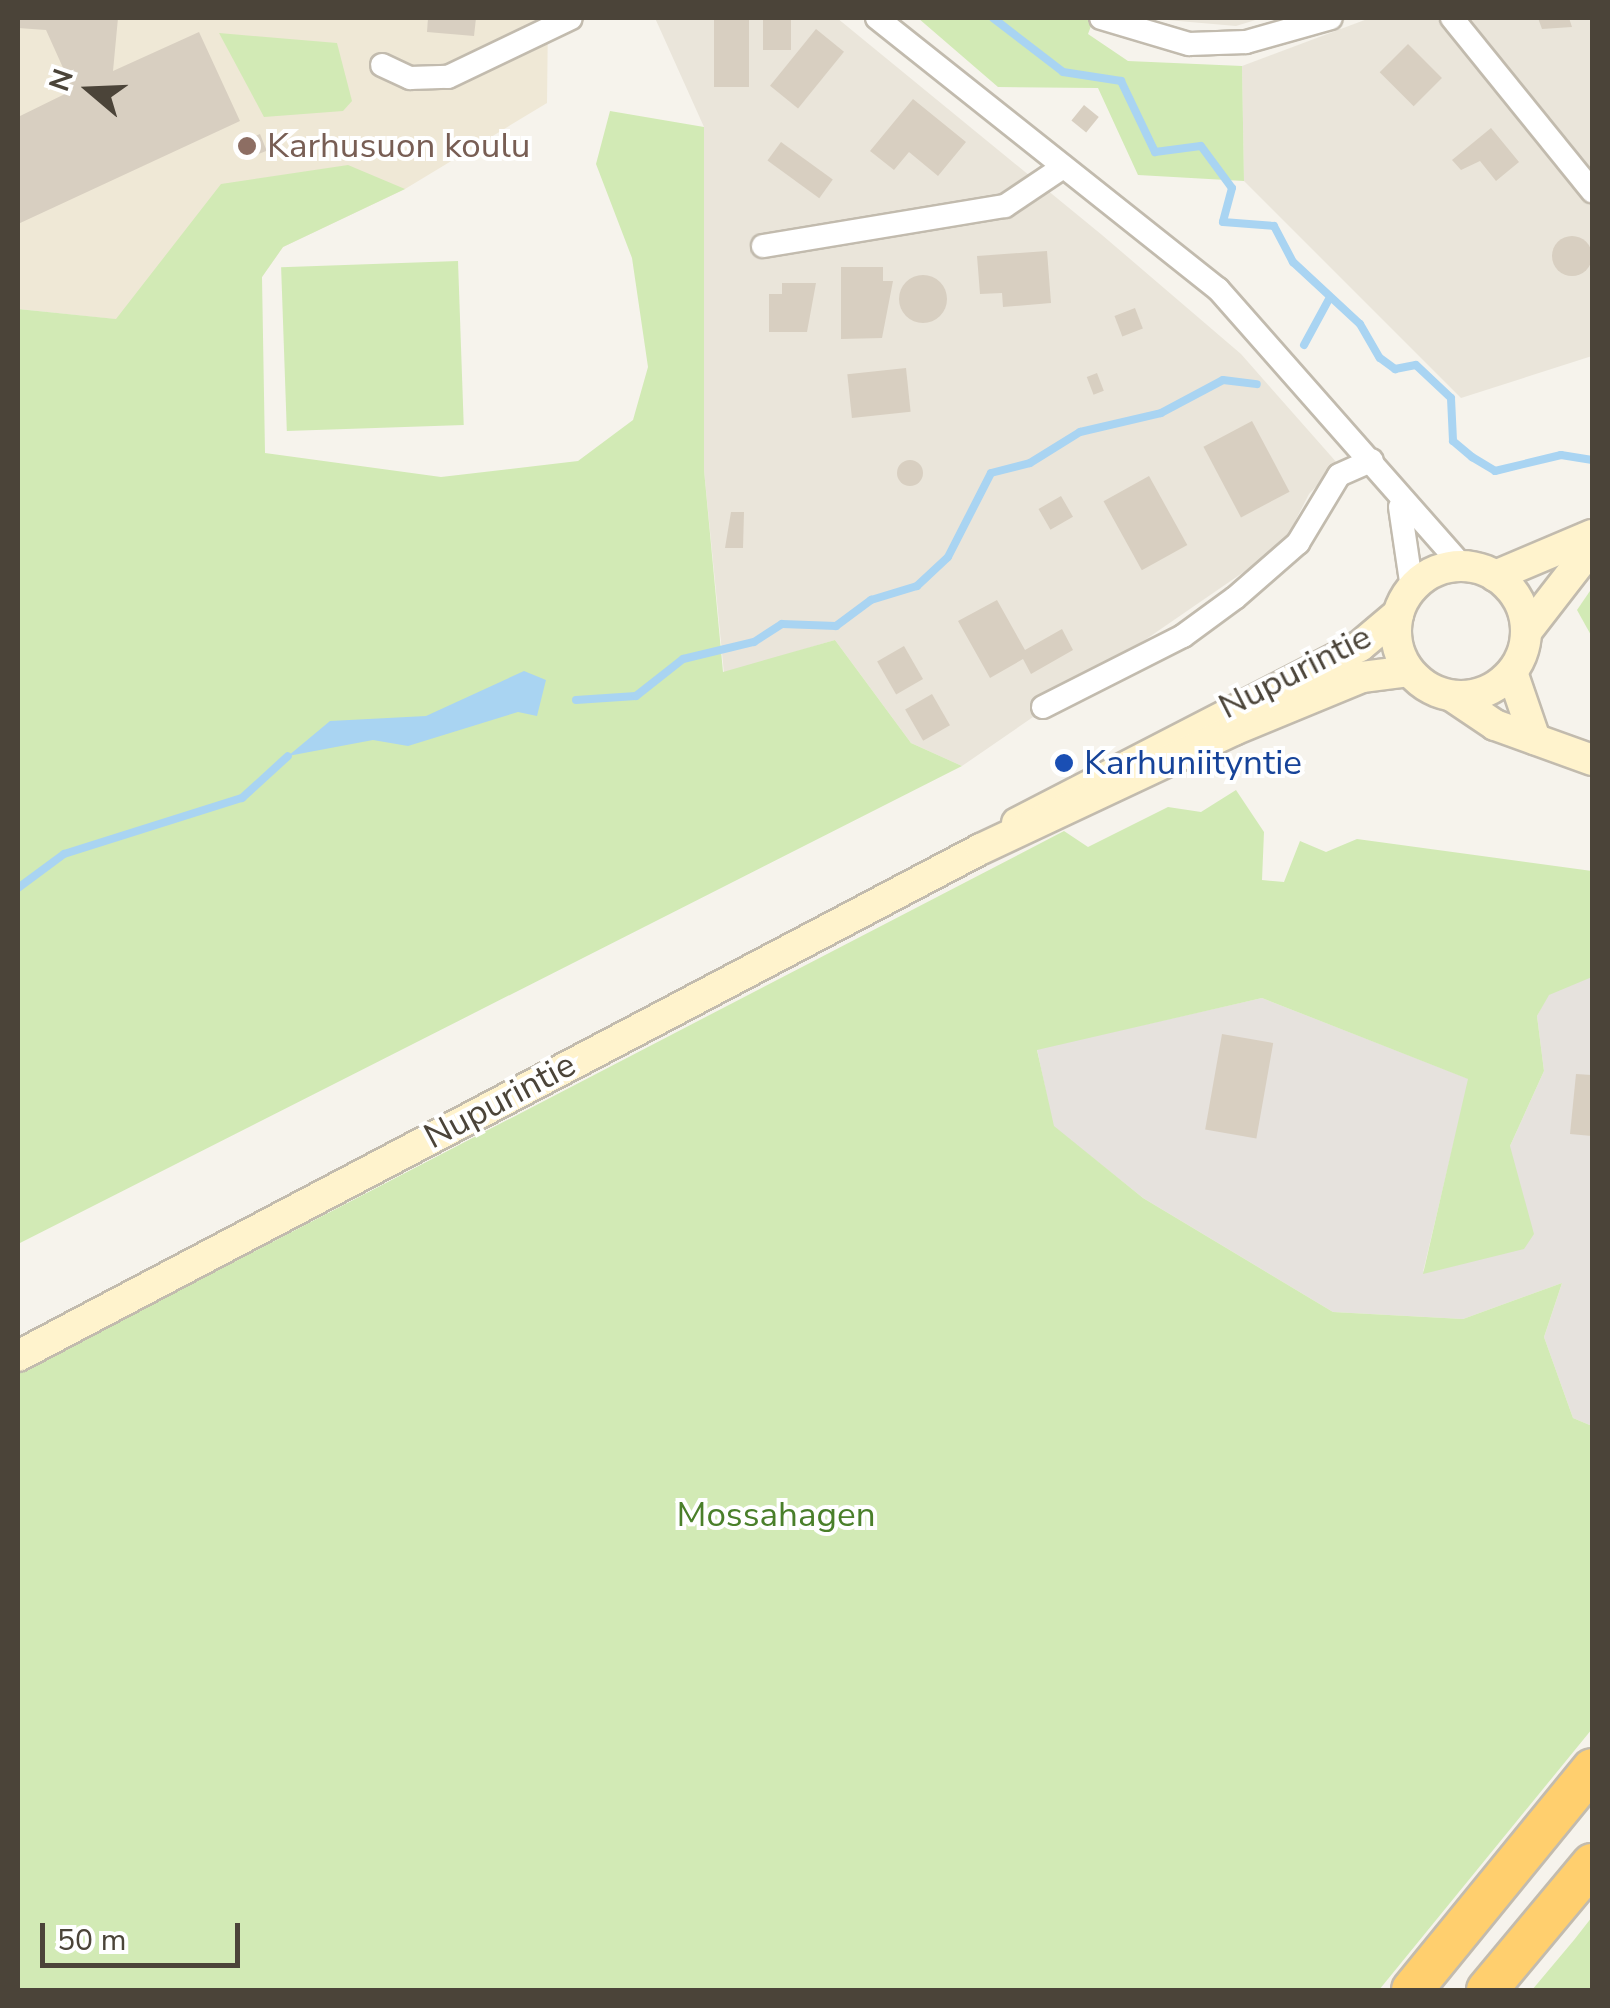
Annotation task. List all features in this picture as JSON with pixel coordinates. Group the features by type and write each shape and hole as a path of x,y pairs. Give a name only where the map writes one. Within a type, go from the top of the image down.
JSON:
{"highway":[{"path":"1412,1990 1592,1769"},
{"path":"1488,1990 1592,1864"}],"main road":[{"path":"1494,576 1592,535"},
{"path":"1452,696 1495,687 1512,672 1526,632 1592,546"},
{"path":"1526,632 1522,610 1494,576 1462,566 1405,601 1409,670 1536,739 1592,760"},
{"name":"Nupurintie","path":"982,848 1056,796 1360,646 1405,601"},
{"name":"Nupurintie","path":"18,1356 982,848 1234,730 1362,677 1409,670"},
{"path":"1512,672 1536,739"}],"street":[{"path":"382,65 410,78 448,77 571,18"},
{"path":"877,18 1218,289 1372,460 1400,507 1462,566"},
{"path":"1101,18 1190,44 1246,42 1330,18"},
{"path":"1452,18 1592,191"},
{"path":"762,246 1005,206 1063,167"},
{"path":"1043,707 1183,636 1235,598 1298,543 1325,489 1372,460"},
{"path":"1400,507 1405,601"}],"shaded area":[{"name":"Karhusuon koulu","path":"18,18 548,18 547,103 405,189 283,247 262,277 181,326 18,309"},
{"path":"655,18 837,18 1102,235 1241,354 1338,464 1309,494 1283,545 962,766 911,743 835,640 724,673 704,470 704,127"},
{"path":"1144,18 1262,18 1236,26"},
{"path":"1370,18 1592,18 1592,356 1461,398 1244,181 1242,66"},
{"path":"1591,974 1592,1426 1573,1418 1544,1337 1562,1283 1463,1319 1333,1312 1143,1198 1053,1126 1037,1049 1262,998 1469,1079 1423,1272 1510,1146 1544,1071 1537,1016 1548,995"}],"green space":[{"path":"918,18 1094,18 1088,34 1128,61 1242,66 1244,181 1138,175 1098,88 998,87"},
{"path":"219,33 337,43 352,101 343,111 264,117"},
{"path":"610,111 704,127 704,470 723,672 835,640 911,743 962,766 18,1244 18,309 116,319 221,184 348,165 405,189 283,247 262,277 265,453 441,477 578,461 633,420 648,367 632,258 596,164"},
{"path":"458,261 464,425 287,431 281,267"},
{"path":"1592,588 1592,637 1577,610"},
{"name":"Mossahagen","path":"1236,790 1264,832 1262,880 1284,882 1300,841 1326,852 1357,839 1592,871 1592,977 1549,995 1537,1016 1544,1071 1510,1146 1534,1234 1524,1249 1423,1274 1468,1079 1262,998 1037,1050 1054,1126 1143,1198 1333,1312 1463,1319 1562,1283 1544,1337 1573,1418 1592,1426 1592,1729 1379,1990 18,1990 18,1374 1064,831 1088,847 1168,807 1201,812"},
{"path":"1592,1917 1592,1990 1532,1990 1574,1940"}],"water":[{"path":"524,671 546,680 537,716 518,712 408,746 373,740 288,756 330,721 426,716"}],"building":[{"path":"18,18 118,18 113,71 199,32 240,121 18,224 18,117 73,90 46,30 18,28"},
{"path":"428,18 476,18 474,36 427,32"},
{"path":"714,18 749,18 749,87 714,87"},
{"path":"1538,18 1569,18 1572,27 1542,29"},
{"path":"763,20 791,20 791,50 763,50"},
{"path":"816,29 844,52 798,108 770,86"},
{"path":"1408,44 1442,78 1414,106 1380,72"},
{"path":"913,99 966,142 938,176 909,152 894,170 870,151"},
{"path":"1084,105 1099,117 1086,133 1071,121"},
{"path":"1491,128 1519,162 1496,181 1480,161 1461,170 1452,160"},
{"path":"260,134 267,151 244,160 237,143"},
{"path":"781,142 833,180 819,198 767,161"},
{"path":"1572,236 1586,242 1592,256 1586,270 1572,276 1558,270 1552,256 1558,242"},
{"path":"1047,251 1051,303 1003,307 1002,293 980,294 977,256"},
{"path":"841,267 883,267 883,281 893,281 882,338 841,339"},
{"path":"923,275 940,282 947,299 940,316 923,323 906,316 899,299 906,282"},
{"path":"782,283 816,283 807,332 769,332 769,294 782,294"},
{"path":"1135,308 1143,329 1122,336 1114,316"},
{"path":"906,368 911,412 852,418 847,374"},
{"path":"1097,373 1104,391 1094,395 1087,377"},
{"path":"1252,421 1290,492 1241,517 1203,447"},
{"path":"910,460 919,464 923,473 919,482 910,486 901,482 897,473 901,464"},
{"path":"1149,476 1187,545 1142,570 1104,501"},
{"path":"1061,496 1073,517 1050,530 1038,509"},
{"path":"731,512 744,512 743,548 725,548"},
{"path":"997,600 1025,650 1062,629 1073,650 1031,674 1023,659 990,678 958,621"},
{"path":"904,646 923,679 896,694 877,662"},
{"path":"932,694 950,725 923,741 905,710"},
{"path":"1222,1034 1273,1043 1256,1139 1205,1130"},
{"path":"1576,1074 1592,1075 1592,1136 1570,1134"}],"waterway":[{"path":"993,18 1063,72 1121,81 1155,152 1201,146 1232,188 1223,222 1274,226 1293,262 1360,324 1380,358 1395,369 1416,365 1451,398 1453,441 1472,457 1495,471 1561,455 1591,460"},
{"path":"1304,345 1329,299"},
{"path":"576,700 636,696 683,659 754,642 782,624 836,626 871,600 917,586 948,557 991,473 1030,463 1080,432 1161,413 1223,380 1257,384"},
{"path":"18,888 64,854 242,798 288,756"}],"place":[{"name":"Karhusuon koulu","path":"247,146"},
{"name":"Karhuniityntie","path":"1064,763"}]}
